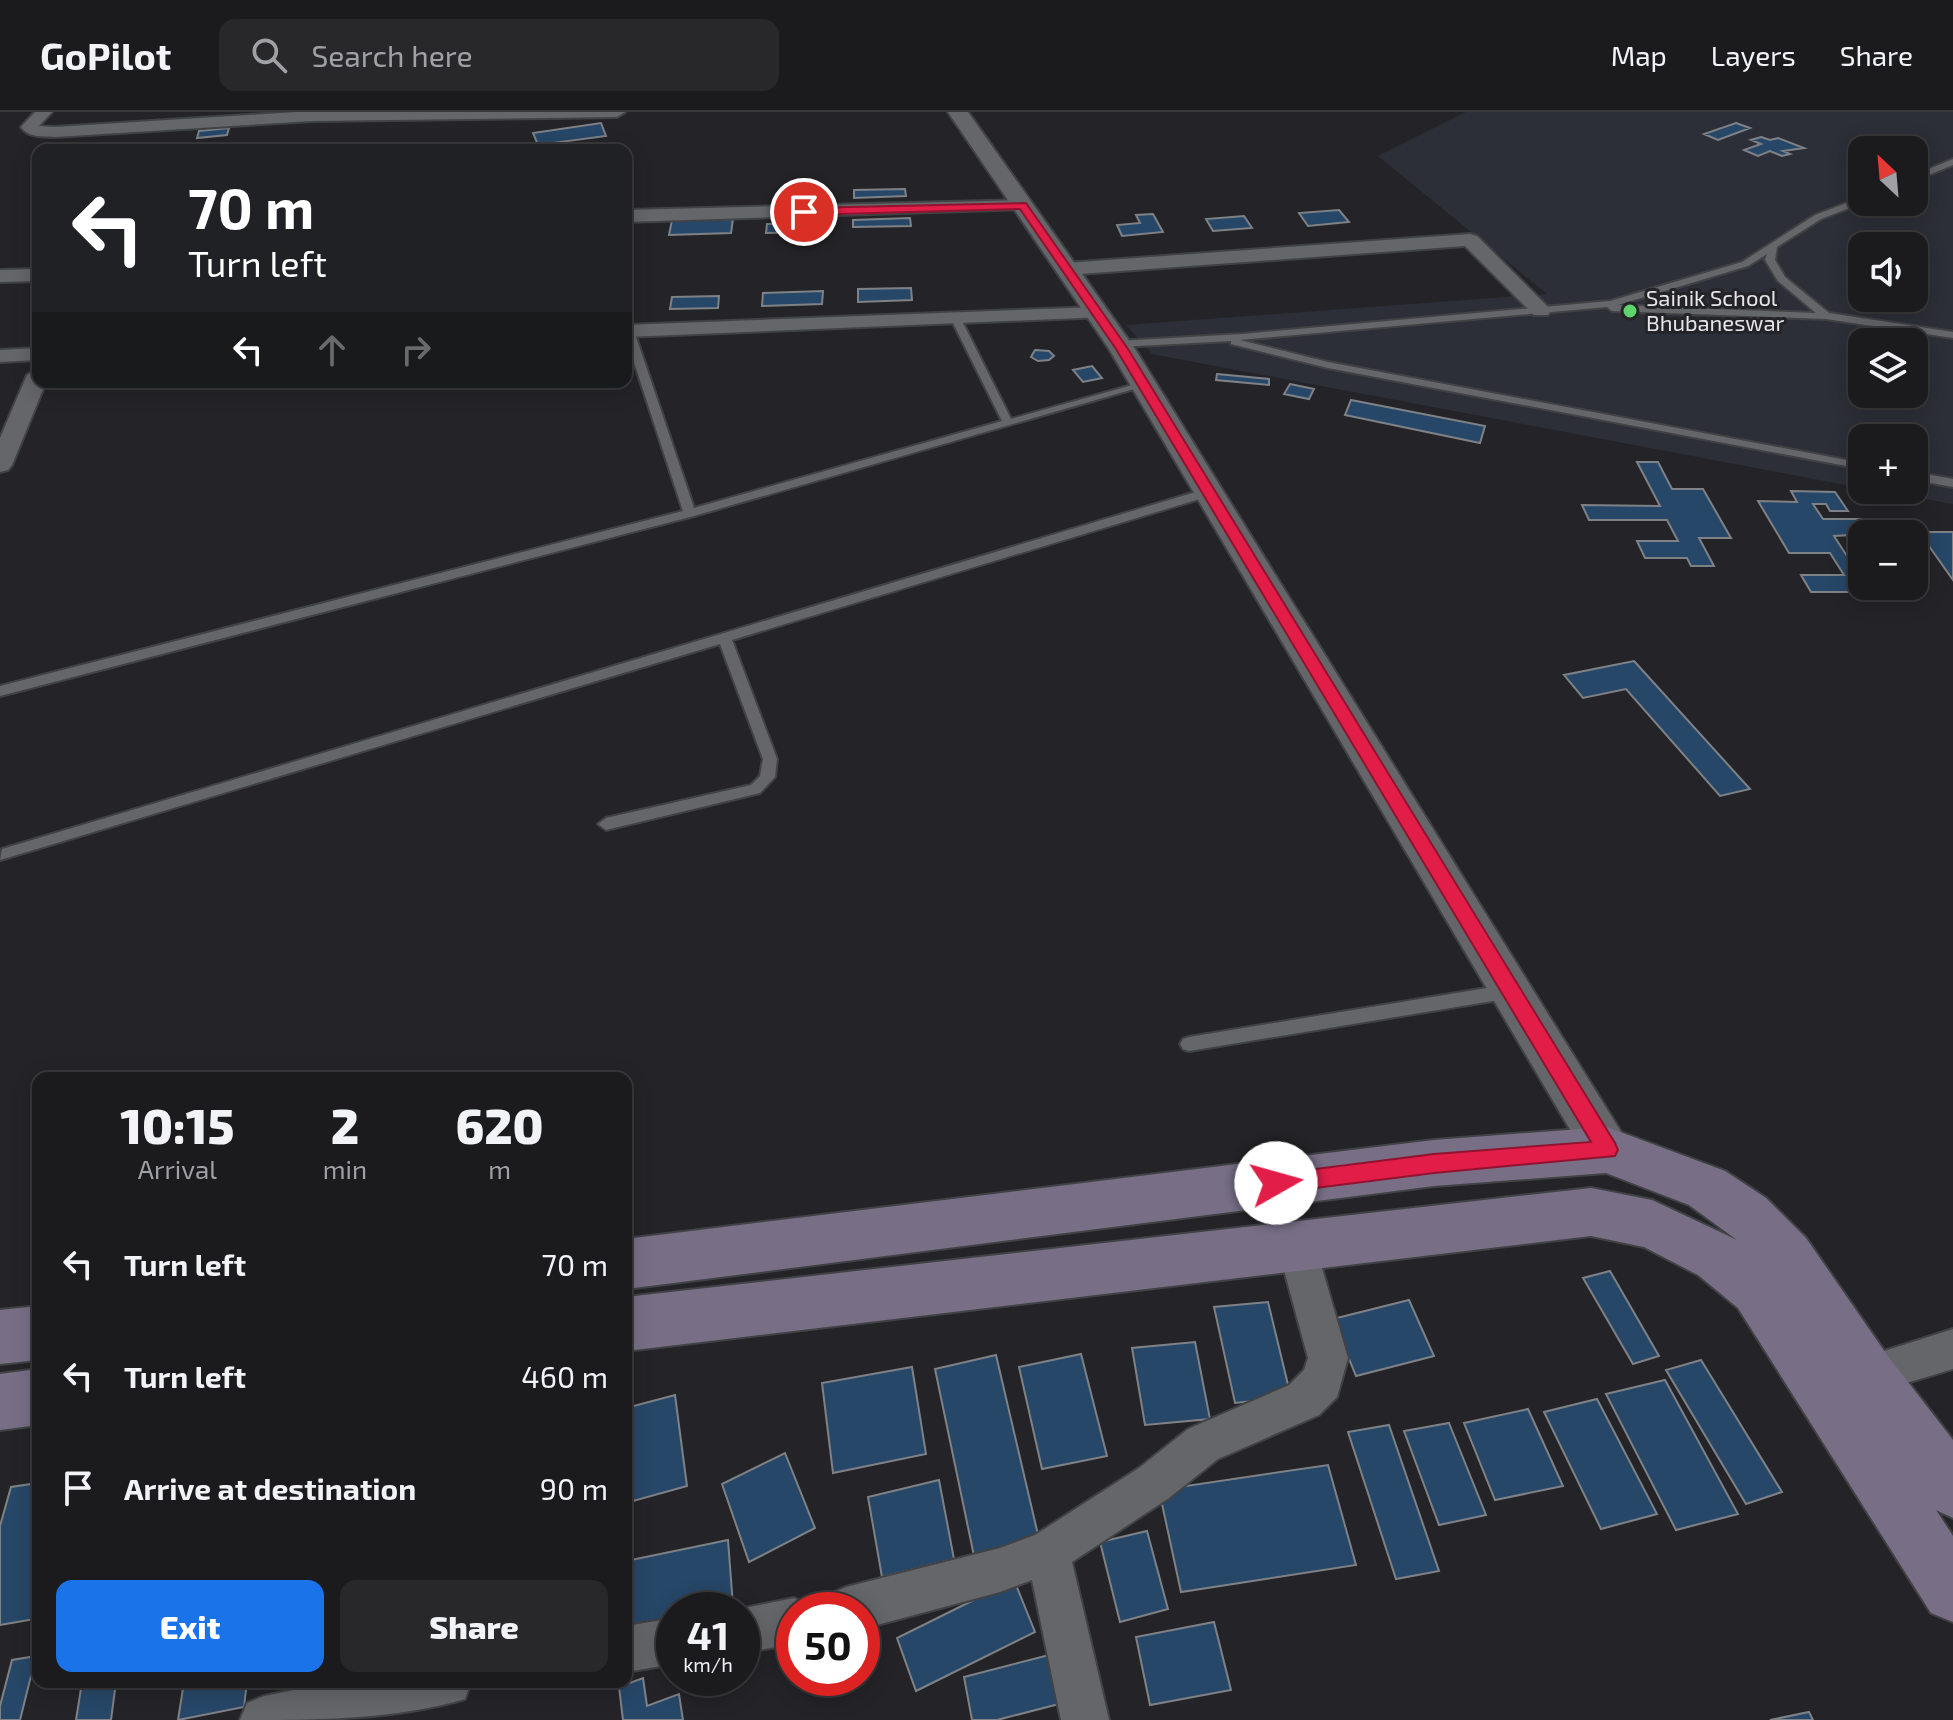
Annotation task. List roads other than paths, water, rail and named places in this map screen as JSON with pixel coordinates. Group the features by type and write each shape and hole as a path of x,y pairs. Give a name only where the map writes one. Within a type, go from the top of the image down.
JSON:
{"main road":[{"path":"632,1263 1434,1163 1607,1150 1707,1188 1748,1215 1787,1256 1867,1375 1953,1488"},
{"path":"632,1323 1591,1212 1652,1224 1717,1257 1757,1290 1953,1591"},
{"path":"0,1337 32,1334"},
{"path":"0,1402 32,1398"}],"street":[{"path":"44,112 29,127 35,131 159,118 617,112"},
{"path":"958,112 1118,344 1607,1150"},
{"path":"146,144 159,118"},
{"path":"632,216 1023,205"},
{"path":"1066,269 1470,240 1541,311"},
{"path":"0,276 32,275"},
{"path":"632,331 1097,313"},
{"path":"0,356 32,354"},
{"path":"0,463 32,388"},
{"path":"880,1601 1000,1570 1048,1552 1154,1483 1203,1444 1304,1400 1322,1382 1328,1358 1296,1244"},
{"path":"1867,1375 1953,1349"},
{"path":"1048,1552 1085,1720"},
{"path":"632,1648 656,1644"},
{"path":"264,1720 419,1688"}],"lane":[{"path":"1928,172 1953,162"},
{"path":"1118,344 1611,304 1745,264 1818,217 1848,205"},
{"path":"1773,248 1770,260 1781,279 1826,316"},
{"path":"1585,307 1826,316 1953,335"},
{"path":"956,319 1008,423"},
{"path":"1218,338 1328,365 1848,463"},
{"path":"632,343 690,513"},
{"path":"0,691 690,513 1143,385"},
{"path":"1928,479 1953,483"},
{"path":"2,855 1209,492"},
{"path":"606,824 755,789 765,783 770,774 770,759 725,640"},
{"path":"1189,1044 1511,991"}],"place":[{"name":"Sainik School Bhubaneswar","path":"1630,311"}]}
